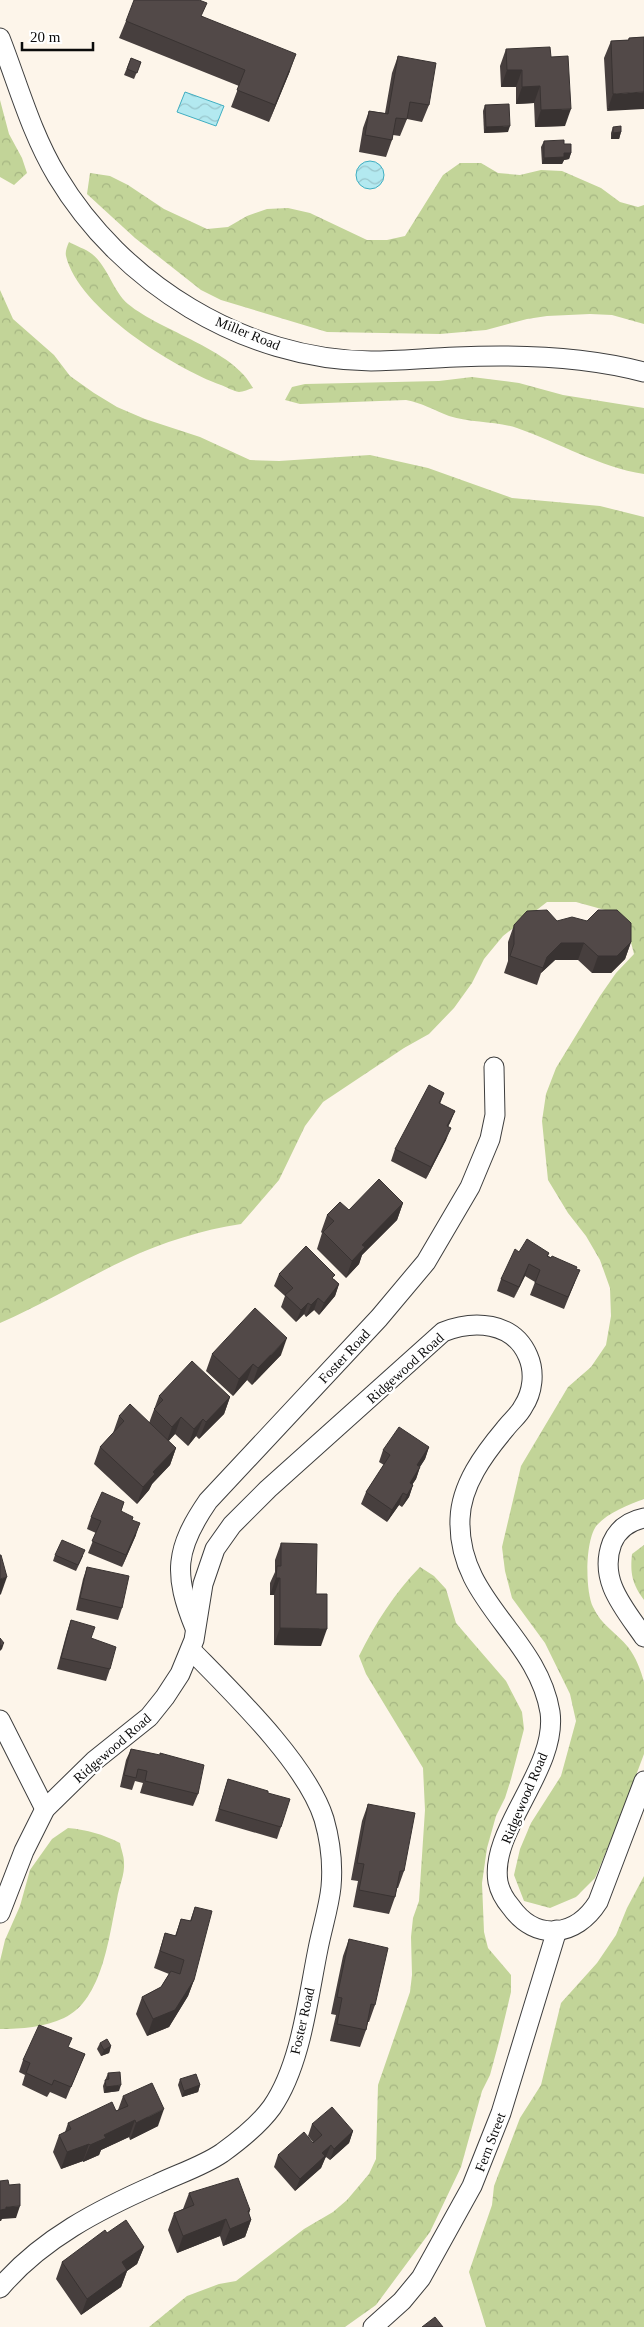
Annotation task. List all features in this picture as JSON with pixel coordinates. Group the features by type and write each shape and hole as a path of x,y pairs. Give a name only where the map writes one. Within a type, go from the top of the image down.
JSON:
{"street":[{"name":"Miller Road","path":"0,38 41,146 71,198 92,226 137,271 163,291 219,323 279,346 339,359 371,361 508,356 548,357 588,360 644,372"},
{"name":"Foster Road","path":"195,1629 183,1598 180,1566 185,1540 195,1520 208,1501 379,1318 426,1262 470,1187 490,1139 495,1115 494,1067"},
{"name":"Ridgewood Road","path":"0,1913 24,1852 45,1809 94,1761 149,1717 166,1698 191,1650 203,1584 215,1549 232,1525 268,1489 443,1332 461,1325 480,1324 500,1329 515,1338 528,1354 532,1371 531,1389 523,1407 504,1430 471,1478 464,1495 460,1517 461,1542 467,1566 480,1591 526,1652 545,1692 550,1714 549,1738 542,1760 499,1857 498,1883 504,1898 522,1920 545,1931 569,1929 580,1923 590,1914 598,1902 644,1781"},
{"path":"644,1518 627,1524 616,1534 609,1551 607,1568 611,1586 618,1600 644,1637"},
{"name":"Foster Road","path":"0,2288 38,2252 68,2229 115,2203 220,2154 250,2131 272,2106 289,2072 303,2021 331,1886 329,1848 323,1818 290,1760 238,1699 191,1650"},
{"path":"0,1720 45,1809"},
{"name":"Fern Street","path":"373,2327 402,2301 421,2278 472,2186 507,2096 557,1930"}],"green space":[{"path":"0,100 9,134 22,158 27,173 14,185 0,177"},
{"path":"460,163 481,163 498,173 520,175 541,170 562,171 601,188 620,202 638,207 644,205 644,324 612,315 590,314 547,316 527,319 486,330 440,334 327,332 221,300 201,290 135,238 87,194 90,173 110,176 128,185 164,209 207,229 228,227 247,216 267,209 288,208 310,213 367,240 387,240 405,236 443,175"},
{"path":"69,242 90,252 98,259 118,293 128,304 142,314 230,362 243,374 253,388 239,392 201,377 130,334 89,296 74,276 66,256"},
{"path":"0,290 13,319 54,355 70,376 94,393 117,407 145,419 200,437 250,460 279,461 370,455 428,468 512,498 600,506 644,517 644,1499 625,1506 597,1525 590,1541 588,1578 590,1599 596,1613 631,1651 643,1678 644,1754 635,1778 630,1805 616,1828 595,1878 576,1897 550,1908 524,1901 514,1875 520,1849 531,1823 561,1776 576,1721 570,1694 545,1643 512,1598 505,1571 502,1547 521,1466 568,1387 591,1367 606,1345 611,1316 610,1288 600,1260 548,1180 542,1121 546,1094 556,1068 600,996 616,973 634,954 627,927 605,910 576,902 547,902 503,936 484,959 472,983 454,1008 429,1034 404,1048 323,1102 305,1126 279,1180 241,1224 197,1233 141,1253 0,1323"},
{"path":"472,377 519,383 563,395 644,408 644,474 611,466 517,428 449,416 406,400 300,404 285,400 292,387 305,384 439,381"},
{"path":"644,1545 644,1600 634,1583 631,1567 632,1554"},
{"path":"420,1567 434,1576 446,1589 456,1623 506,1681 522,1712 524,1729 511,1779 505,1798 496,1816 487,1848 482,1883 484,1932 488,1948 511,1975 511,1992 490,2075 482,2091 461,2167 430,2232 376,2305 345,2327 149,2327 187,2296 219,2284 236,2281 304,2229 333,2212 347,2200 369,2174 376,2159 378,2085 410,1992 412,1975 411,1937 413,1918 419,1901 425,1810 423,1768 366,1674 359,1656 386,1609"},
{"path":"68,1828 95,1833 120,1843 123,1855 123,1876 102,1965 88,1997 77,2009 64,2018 49,2024 33,2027 0,2029 0,1961 5,1940 20,1906 30,1870 52,1839"},
{"path":"644,1876 644,2327 486,2327 469,2272 492,2205 494,2186 520,2118 541,2085 561,2003 597,1963 616,1935 627,1908"}],"water":[{"path":"185,92 224,106 216,126 177,112"},
{"path":"370,161 380,165 384,175 380,185 370,189 360,185 356,175 360,165"}],"building":[{"path":"134,0 199,0 207,3 201,16 296,54 275,105 237,90 245,70 126,21"},
{"path":"644,37 644,92 613,94 611,41"},
{"path":"550,47 551,57 568,56 571,109 541,110 540,86 522,87 522,70 507,70 506,49"},
{"path":"398,56 436,63 429,105 410,102 407,119 396,118 392,140 365,135 369,111 388,114"},
{"path":"131,58 141,62 137,73 127,69"},
{"path":"509,104 510,126 486,127 485,105"},
{"path":"621,126 621,132 613,133 613,127"},
{"path":"564,140 564,144 571,144 571,153 564,153 564,157 544,158 544,141"},
{"path":"547,910 557,921 572,917 587,921 598,910 617,910 631,923 631,942 617,956 598,956 584,943 561,943 547,957 543,968 510,956 514,944 514,925 527,911"},
{"path":"429,1085 444,1093 439,1103 455,1111 447,1126 451,1128 431,1167 395,1149"},
{"path":"379,1179 403,1203 362,1245 365,1247 352,1261 323,1232 334,1221 327,1215 340,1202 349,1210"},
{"path":"527,1239 549,1253 547,1256 551,1258 552,1256 580,1270 568,1297 535,1283 540,1270 529,1264 519,1287 501,1279 515,1249 519,1252"},
{"path":"306,1246 335,1275 332,1278 339,1284 324,1303 318,1298 311,1305 308,1303 301,1310 285,1295 293,1288 279,1274"},
{"path":"255,1308 287,1338 258,1368 253,1364 239,1379 212,1354"},
{"path":"192,1361 230,1397 206,1422 203,1419 194,1429 181,1417 172,1427 154,1409 163,1400 159,1396"},
{"path":"130,1404 176,1448 153,1472 155,1474 143,1487 100,1447 124,1421 119,1416"},
{"path":"399,1427 429,1447 417,1465 420,1467 410,1483 413,1485 407,1495 403,1493 392,1510 366,1492 390,1455 383,1450"},
{"path":"102,1492 124,1502 121,1511 133,1517 132,1520 140,1523 126,1555 92,1541 101,1521 91,1517"},
{"path":"62,1540 85,1550 78,1565 55,1555"},
{"path":"281,1543 317,1544 316,1594 327,1594 327,1629 280,1628 280,1578 276,1578 277,1566 281,1566"},
{"path":"0,1555 7,1577 0,1579"},
{"path":"87,1567 129,1576 122,1608 80,1598"},
{"path":"71,1620 95,1627 91,1638 116,1647 110,1669 61,1658"},
{"path":"0,1638 4,1643 0,1646"},
{"path":"131,1749 160,1755 160,1753 204,1765 198,1794 145,1781 147,1771 138,1769 136,1778 124,1775"},
{"path":"228,1779 290,1799 281,1827 219,1809"},
{"path":"368,1804 415,1813 404,1871 400,1871 395,1897 359,1890 364,1864 357,1863"},
{"path":"195,1907 212,1911 194,1980 175,2010 153,2019 142,1997 161,1987 171,1971 180,1974 184,1960 160,1951 165,1933 176,1936 181,1919 191,1921"},
{"path":"349,1939 388,1948 375,2005 371,2004 366,2030 337,2024 342,1998 337,1997"},
{"path":"39,2025 72,2038 68,2047 85,2054 71,2087 54,2080 52,2085 26,2073 30,2063 23,2060"},
{"path":"107,2039 111,2046 104,2050 100,2043"},
{"path":"120,2072 121,2085 106,2087 105,2080 109,2079 108,2073"},
{"path":"196,2074 200,2085 184,2091 180,2079"},
{"path":"152,2083 164,2109 136,2123 135,2120 104,2135 106,2138 67,2152 59,2135 71,2129 68,2123 112,2102 116,2111 128,2106 123,2096"},
{"path":"332,2107 353,2131 334,2149 331,2145 322,2153 325,2156 300,2179 278,2155 304,2132 313,2143 322,2135 312,2124"},
{"path":"238,2178 250,2210 248,2211 251,2220 230,2229 226,2219 183,2236 174,2213 194,2205 189,2193"},
{"path":"8,2180 9,2185 20,2184 20,2206 6,2207 6,2209 0,2210 0,2181"},
{"path":"126,2220 144,2247 122,2262 127,2270 87,2299 62,2262 105,2230 107,2233"},
{"path":"435,2317 443,2327 422,2327"}]}
